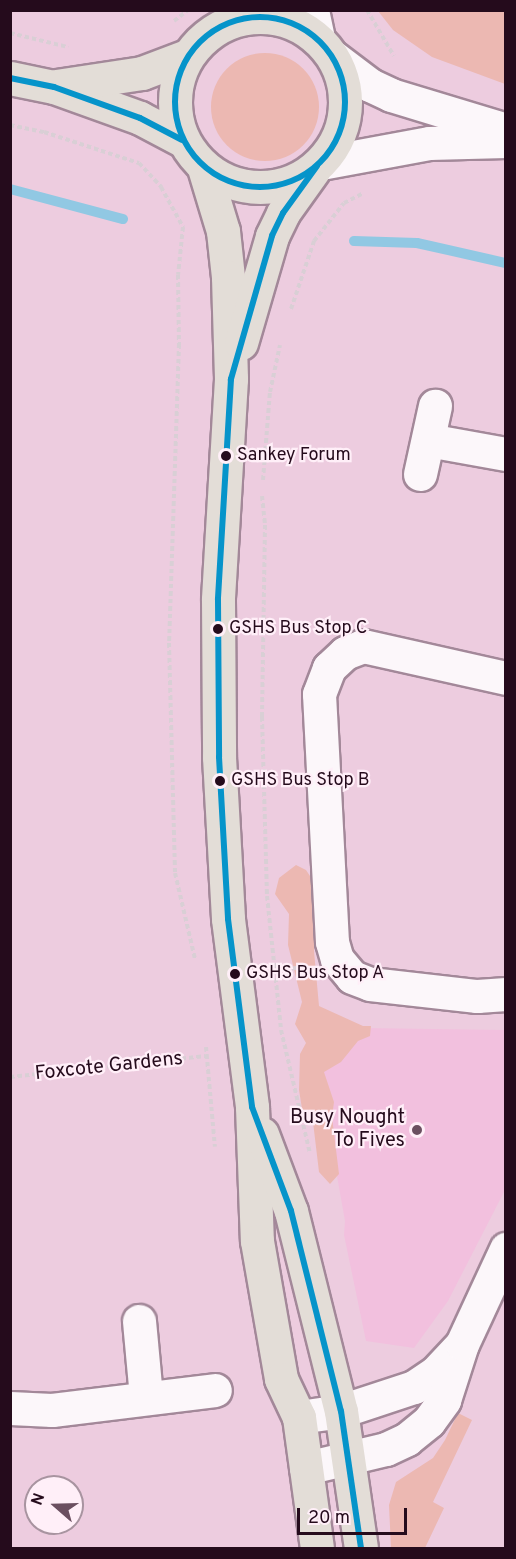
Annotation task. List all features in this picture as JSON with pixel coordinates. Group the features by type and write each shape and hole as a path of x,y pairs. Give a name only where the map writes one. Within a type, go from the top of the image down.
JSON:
{"main road":[{"path":"231,379 272,236 283,213 319,164 337,139 345,112 344,84 321,36 298,25 275,18 232,17 205,36 187,56 176,83 174,112 182,140 192,155 204,168 225,181 249,188 265,188 297,180 319,164"},
{"path":"54,87 142,73 187,56"},
{"path":"10,78 54,87 140,118 182,140"},
{"path":"204,168 223,231 228,278 231,379 218,600 219,757 228,919 252,1107 257,1241 281,1379 298,1417 317,1548"},
{"path":"252,1107 291,1211 341,1411 361,1548"}],"street":[{"path":"321,36 370,85 392,95 506,130"},
{"path":"319,164 429,143 506,141"},
{"path":"420,474 435,406"},
{"path":"428,440 506,454"},
{"path":"506,678 363,646 345,652 328,668 319,694 332,942 337,959 352,976 370,984 477,996 506,994"},
{"path":"298,1417 341,1411 414,1387 435,1373 462,1344 496,1295 506,1249"},
{"path":"139,1321 146,1396"},
{"path":"306,1468 386,1449 407,1440 429,1421 444,1400 462,1344"},
{"path":"10,1408 52,1410 146,1396 215,1390"}],"path":[{"path":"367,10 394,56"},
{"path":"10,33 71,48"},
{"path":"10,125 44,132 138,163 161,187 183,227"},
{"name":"Foxcote Gardens","path":"10,1077 207,1056"}],"shaded area":[{"path":"378,11 505,11 505,84 432,57 393,30"},
{"path":"265,53 286,57 303,69 315,86 319,107 315,128 303,145 286,157 265,161 244,157 227,145 215,128 211,107 215,86 227,69 244,57"},
{"path":"296,865 306,870 316,885 314,951 319,1006 363,1026 371,1026 370,1036 358,1041 341,1062 324,1072 334,1102 332,1117 339,1174 330,1184 319,1172 313,1122 303,1115 299,1090 300,1054 306,1043 295,1024 302,1002 288,945 289,914 275,894 279,878"},
{"name":"Busy Nought To Fives","path":"361,1028 505,1030 505,1190 448,1301 414,1348 366,1341 344,1235 345,1221 318,1070"},
{"path":"458,1413 472,1420 433,1502 444,1508 425,1548 391,1548 389,1505 396,1482 433,1458"}],"waterway":[{"path":"10,189 123,219"},
{"path":"354,241 417,243 506,263"}],"transit line":[{"path":"260,17 277,18 293,23 320,42 339,69 344,85 345,102 344,119 339,135 320,162 293,181 277,186 260,187 243,186 227,181 200,162 181,135 176,119 175,102 176,85 181,69 200,42 227,23 243,18 260,17"},
{"path":"10,78 54,87 140,118 182,140"},
{"path":"317,166 283,213 272,236 231,379 218,600 219,757 228,919 252,1107 291,1211 341,1411 361,1548"}],"place":[{"name":"Sankey Forum","path":"226,456"},
{"name":"GSHS Bus Stop C","path":"218,629"},
{"name":"GSHS Bus Stop B","path":"220,781"},
{"name":"GSHS Bus Stop A","path":"235,974"},
{"name":"Busy Nought To Fives","path":"417,1130"}]}
